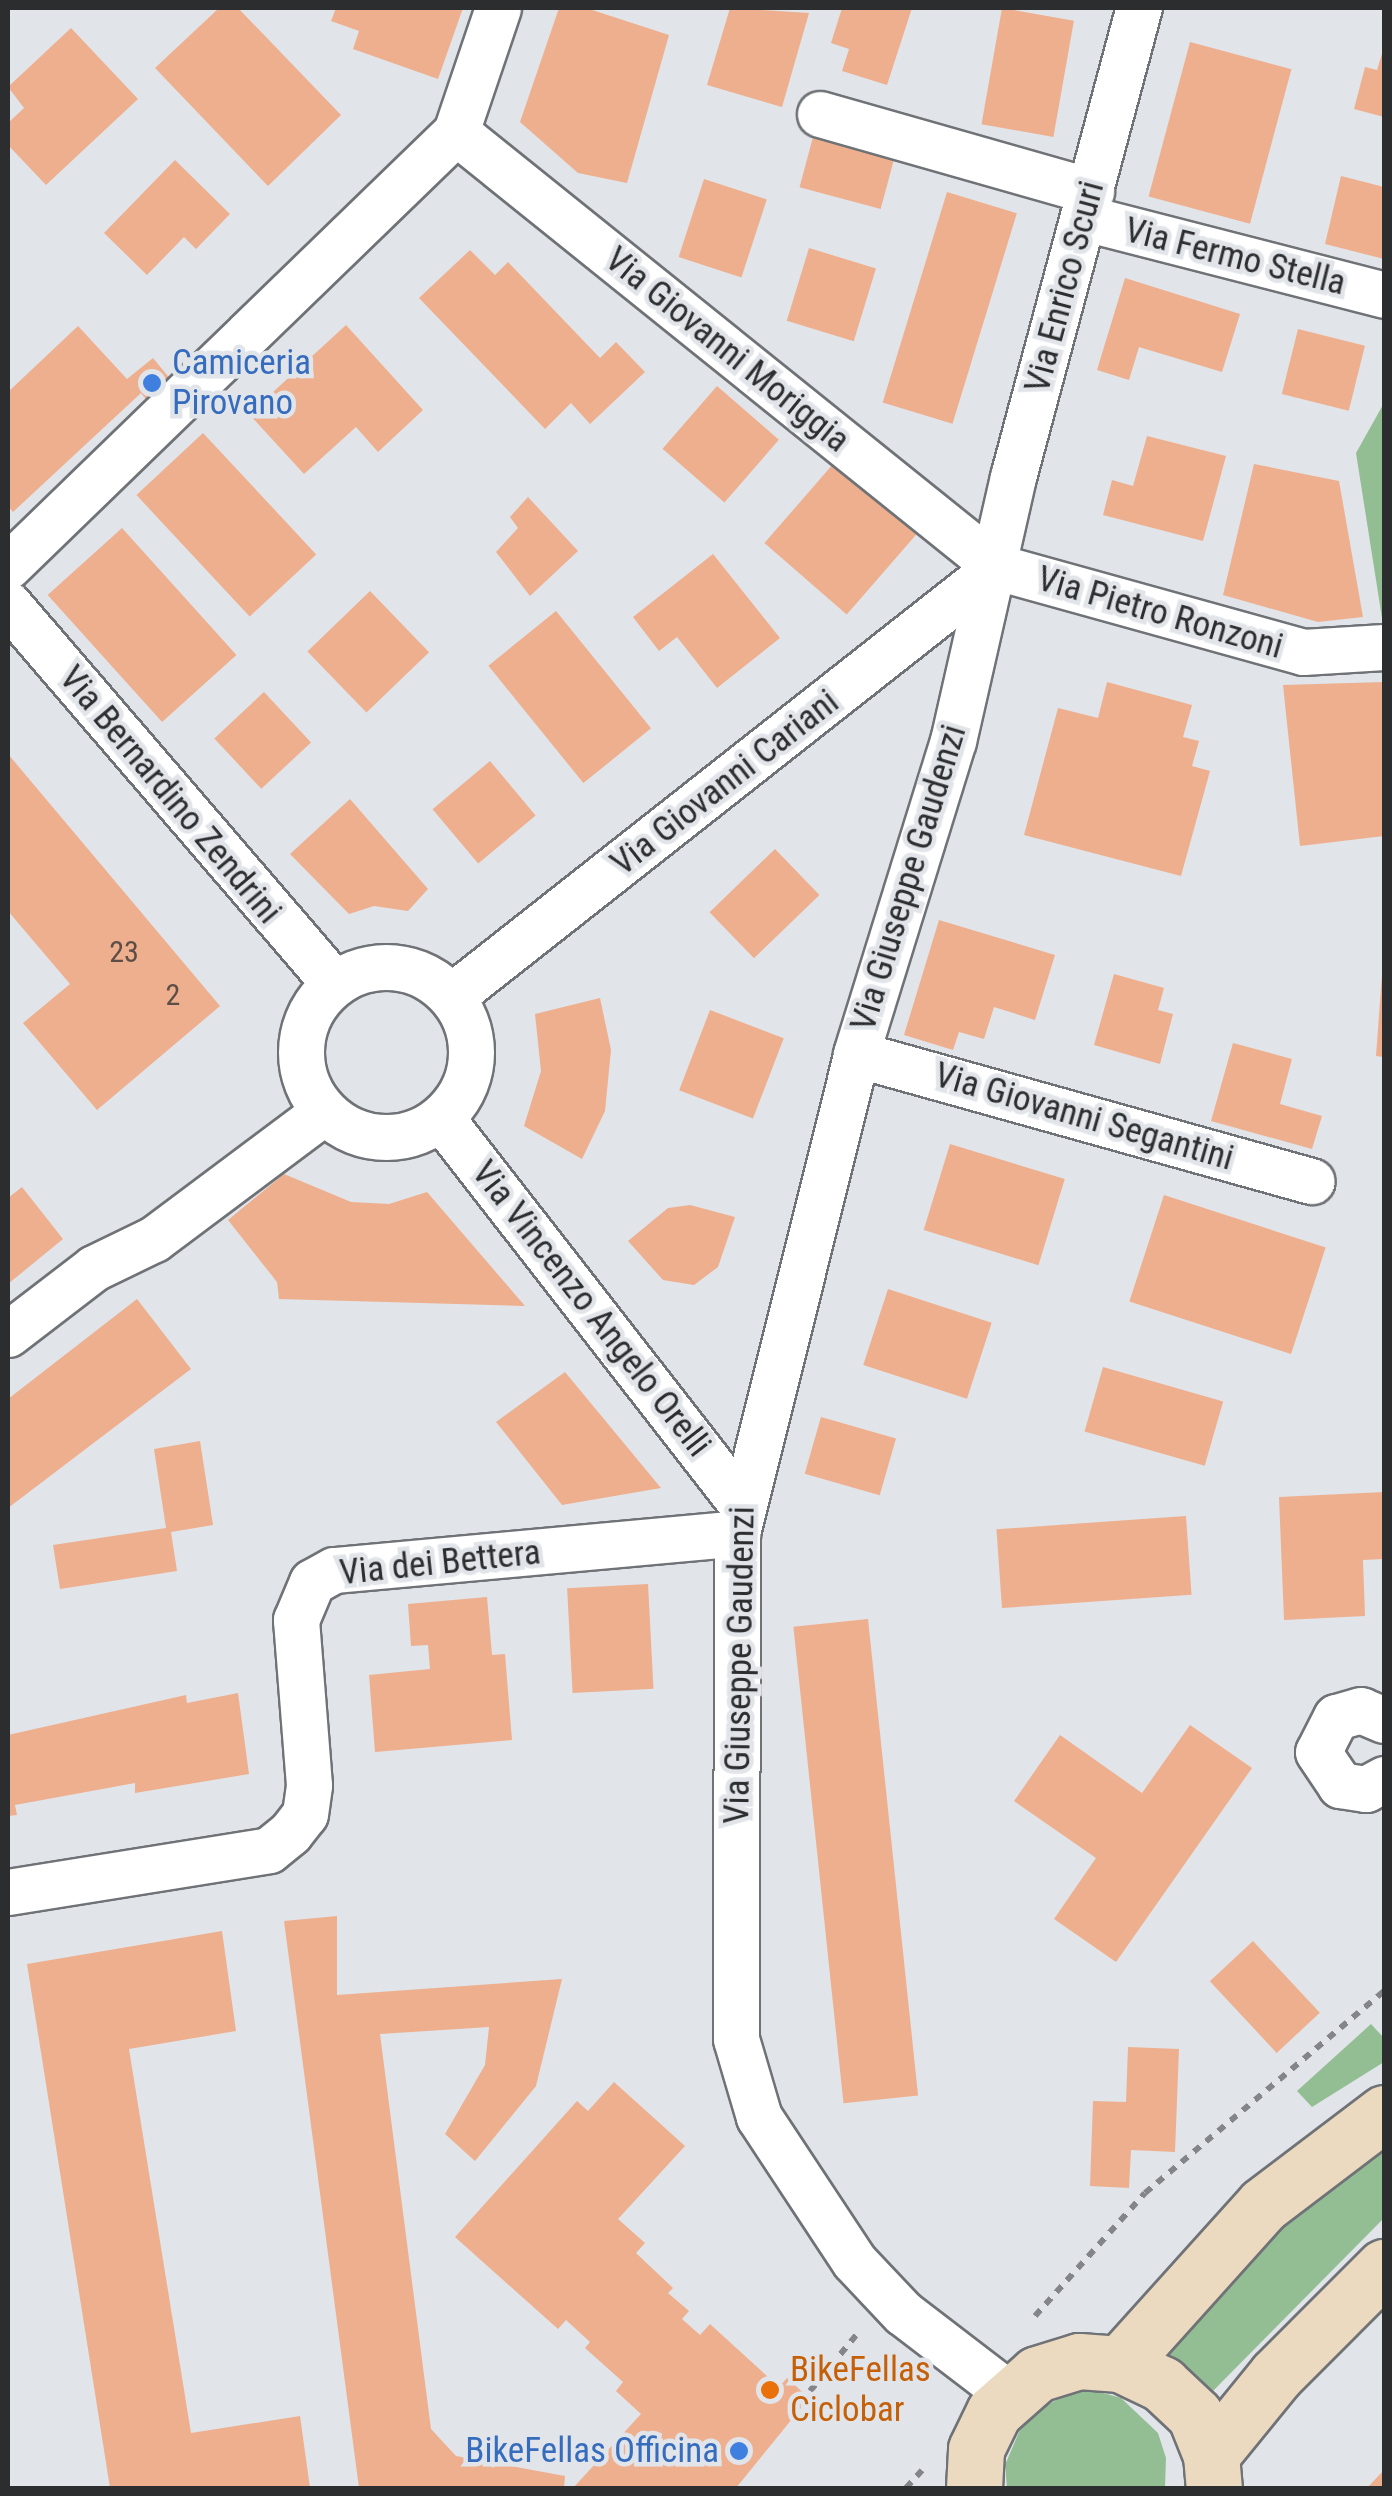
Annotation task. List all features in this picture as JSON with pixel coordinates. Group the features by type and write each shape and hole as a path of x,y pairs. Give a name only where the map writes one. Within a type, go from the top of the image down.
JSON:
{"main road":[{"path":"1120,2364 1264,2205 1384,2113"},
{"path":"1213,2472 1276,2375 1384,2267"},
{"path":"974,2488 976,2448 988,2380 1037,2374 1079,2360 1120,2364 1162,2384 1195,2415 1213,2472"}],"street":[{"path":"8,566 456,132 498,8"},
{"name":"Via Enrico Scuri","path":"997,567 1014,478 1139,8"},
{"name":"Via Fermo Stella","path":"820,114 1088,205 1384,295"},
{"name":"Via Giovanni Moriggia","path":"456,132 997,567"},
{"name":"Via Pietro Ronzoni","path":"997,567 1303,652 1384,647"},
{"name":"Via Giovanni Cariani","path":"452,996 997,567"},
{"name":"Via Giuseppe Gaudenzi","path":"988,2380 889,2298 796,2183 759,2118 736,2039 738,1518 856,1054 953,740 997,567"},
{"name":"Via Bernardino Zendrini","path":"8,604 334,983"},
{"path":"383,966 409,968 452,996 472,1046 459,1097 441,1118 395,1138 369,1136 324,1112 300,1060 308,1017 334,983 383,966"},
{"name":"Via Giovanni Segantini","path":"856,1054 1312,1181"},
{"path":"8,1334 94,1268 154,1239 324,1112"},
{"name":"Via Vincenzo Angelo Orelli","path":"441,1118 738,1518"},
{"name":"Via dei Bettera","path":"8,1892 269,1850 305,1814 309,1784 296,1620 312,1582 334,1570 738,1518"},
{"path":"1384,1678 1367,1716 1320,1738 1321,1765 1353,1789 1384,1779"}],"path":[{"path":"988,2380 1145,2193 1384,1991"},
{"path":"810,2390 889,2298"},
{"path":"906,2488 926,2465"}],"green space":[{"path":"1384,403 1384,617 1382,618 1356,453"},
{"path":"1371,2024 1384,2038 1384,2062 1312,2107 1297,2091"},
{"path":"1384,2125 1384,2218 1209,2395 1162,2350 1245,2239"},
{"path":"1096,2391 1121,2398 1158,2433 1166,2458 1165,2488 1007,2488 1005,2465 1025,2418 1070,2392"}],"building":[{"path":"219,8 238,8 341,115 268,186 155,68"},
{"path":"336,8 463,8 438,79 353,49 359,31 331,21"},
{"path":"559,8 586,8 669,35 627,183 578,173 520,122"},
{"path":"730,8 809,13 782,107 707,85"},
{"path":"842,8 912,8 887,85 842,71 849,49 831,43"},
{"path":"1002,8 1074,21 1053,137 982,124"},
{"path":"71,28 138,99 46,185 8,145 8,123 24,108 8,87"},
{"path":"1190,42 1291,69 1250,224 1149,197"},
{"path":"1384,47 1384,117 1354,109 1365,67 1377,70"},
{"path":"813,137 894,159 881,209 800,187"},
{"path":"175,160 230,214 196,249 184,237 147,275 104,233"},
{"path":"1341,176 1384,187 1384,259 1325,244"},
{"path":"704,179 767,199 741,277 679,257"},
{"path":"947,192 1017,213 952,424 883,402"},
{"path":"809,248 876,268 854,341 787,321"},
{"path":"470,250 495,275 508,262 600,358 616,342 645,372 590,424 571,403 545,429 419,298"},
{"path":"1125,278 1240,314 1222,372 1139,347 1129,380 1097,370"},
{"path":"346,325 423,410 378,452 356,427 304,474 249,414"},
{"path":"78,326 127,379 153,358 176,386 153,408 141,393 13,512 8,506 8,392"},
{"path":"1298,329 1365,346 1349,411 1282,394"},
{"path":"717,386 779,440 724,502 663,449"},
{"path":"203,433 316,554 250,616 136,495"},
{"path":"1147,436 1226,456 1203,541 1103,515 1112,480 1133,486"},
{"path":"834,463 916,535 847,615 764,543"},
{"path":"1254,464 1339,481 1363,617 1318,622 1223,595"},
{"path":"528,497 578,551 530,596 496,552 518,528 510,517"},
{"path":"122,528 236,655 162,722 48,595"},
{"path":"713,554 780,638 717,688 677,637 659,651 633,617"},
{"path":"370,591 429,652 366,713 307,651"},
{"path":"556,611 651,728 583,783 488,666"},
{"path":"1107,682 1192,705 1183,737 1199,741 1192,766 1210,771 1181,876 1024,835 1058,708 1098,718"},
{"path":"1384,682 1384,836 1300,846 1283,685"},
{"path":"264,692 311,742 261,789 214,738"},
{"path":"8,754 220,1006 97,1110 23,1023 70,984 8,911"},
{"path":"490,761 536,815 478,864 433,809"},
{"path":"350,799 428,889 408,911 374,906 349,914 290,854"},
{"path":"775,849 819,895 754,958 710,912"},
{"path":"939,920 1055,955 1035,1020 994,1007 984,1039 959,1032 953,1050 904,1035"},
{"path":"1114,974 1164,988 1158,1010 1173,1014 1160,1064 1094,1045"},
{"path":"1384,975 1384,1057 1376,1056"},
{"path":"600,998 611,1050 605,1111 582,1159 524,1126 541,1071 535,1014"},
{"path":"710,1010 784,1038 753,1119 679,1090"},
{"path":"1233,1043 1292,1059 1280,1104 1322,1116 1312,1149 1211,1121"},
{"path":"950,1144 1065,1179 1038,1265 924,1230"},
{"path":"284,1174 351,1202 389,1204 427,1192 525,1306 279,1299 277,1282 228,1220"},
{"path":"22,1187 63,1239 8,1284 8,1198"},
{"path":"1164,1195 1326,1248 1291,1354 1129,1302"},
{"path":"690,1205 735,1217 718,1267 694,1285 663,1280 628,1241 668,1208"},
{"path":"888,1289 992,1323 967,1399 863,1365"},
{"path":"137,1299 191,1369 8,1508 8,1399"},
{"path":"1103,1367 1223,1401 1205,1466 1085,1431"},
{"path":"565,1372 661,1488 562,1505 496,1422"},
{"path":"821,1417 896,1438 880,1495 805,1474"},
{"path":"200,1441 213,1525 171,1532 177,1571 60,1589 53,1545 166,1528 154,1449"},
{"path":"1384,1492 1384,1559 1363,1560 1365,1616 1284,1620 1279,1497"},
{"path":"1186,1516 1192,1595 1002,1608 996,1529"},
{"path":"648,1584 653,1689 573,1693 567,1588"},
{"path":"487,1597 492,1655 505,1654 512,1740 375,1752 369,1675 430,1669 428,1645 411,1646 408,1604"},
{"path":"868,1619 918,2095 843,2103 793,1627"},
{"path":"238,1693 249,1774 135,1793 135,1783 15,1805 17,1815 8,1816 8,1735 186,1695 187,1703"},
{"path":"1190,1725 1252,1768 1116,1962 1054,1919 1096,1858 1014,1801 1060,1735 1142,1793"},
{"path":"337,1916 337,1995 562,1979 536,2086 475,2161 445,2134 485,2065 489,2027 380,2034 431,2429 456,2456 565,2476 564,2488 359,2488 284,1921"},
{"path":"222,1931 236,2031 129,2049 191,2433 300,2416 310,2488 110,2488 27,1964"},
{"path":"1253,1941 1320,2013 1277,2053 1210,1981"},
{"path":"1128,2047 1179,2049 1175,2152 1131,2150 1129,2188 1090,2186 1093,2101 1126,2102"},
{"path":"614,2082 685,2146 618,2219 645,2243 636,2253 673,2288 668,2293 689,2311 682,2319 700,2335 710,2324 779,2387 787,2378 809,2398 736,2488 573,2488 641,2414 616,2391 623,2382 585,2348 590,2342 566,2320 558,2329 455,2237 577,2101 588,2111"},
{"path":"1384,2470 1384,2488 1367,2488"}],"place":[{"name":"Camiceria Pirovano","path":"152,383"},
{"name":"BikeFellas Ciclobar","path":"770,2390"},
{"name":"BikeFellas Officina","path":"739,2451"}]}
